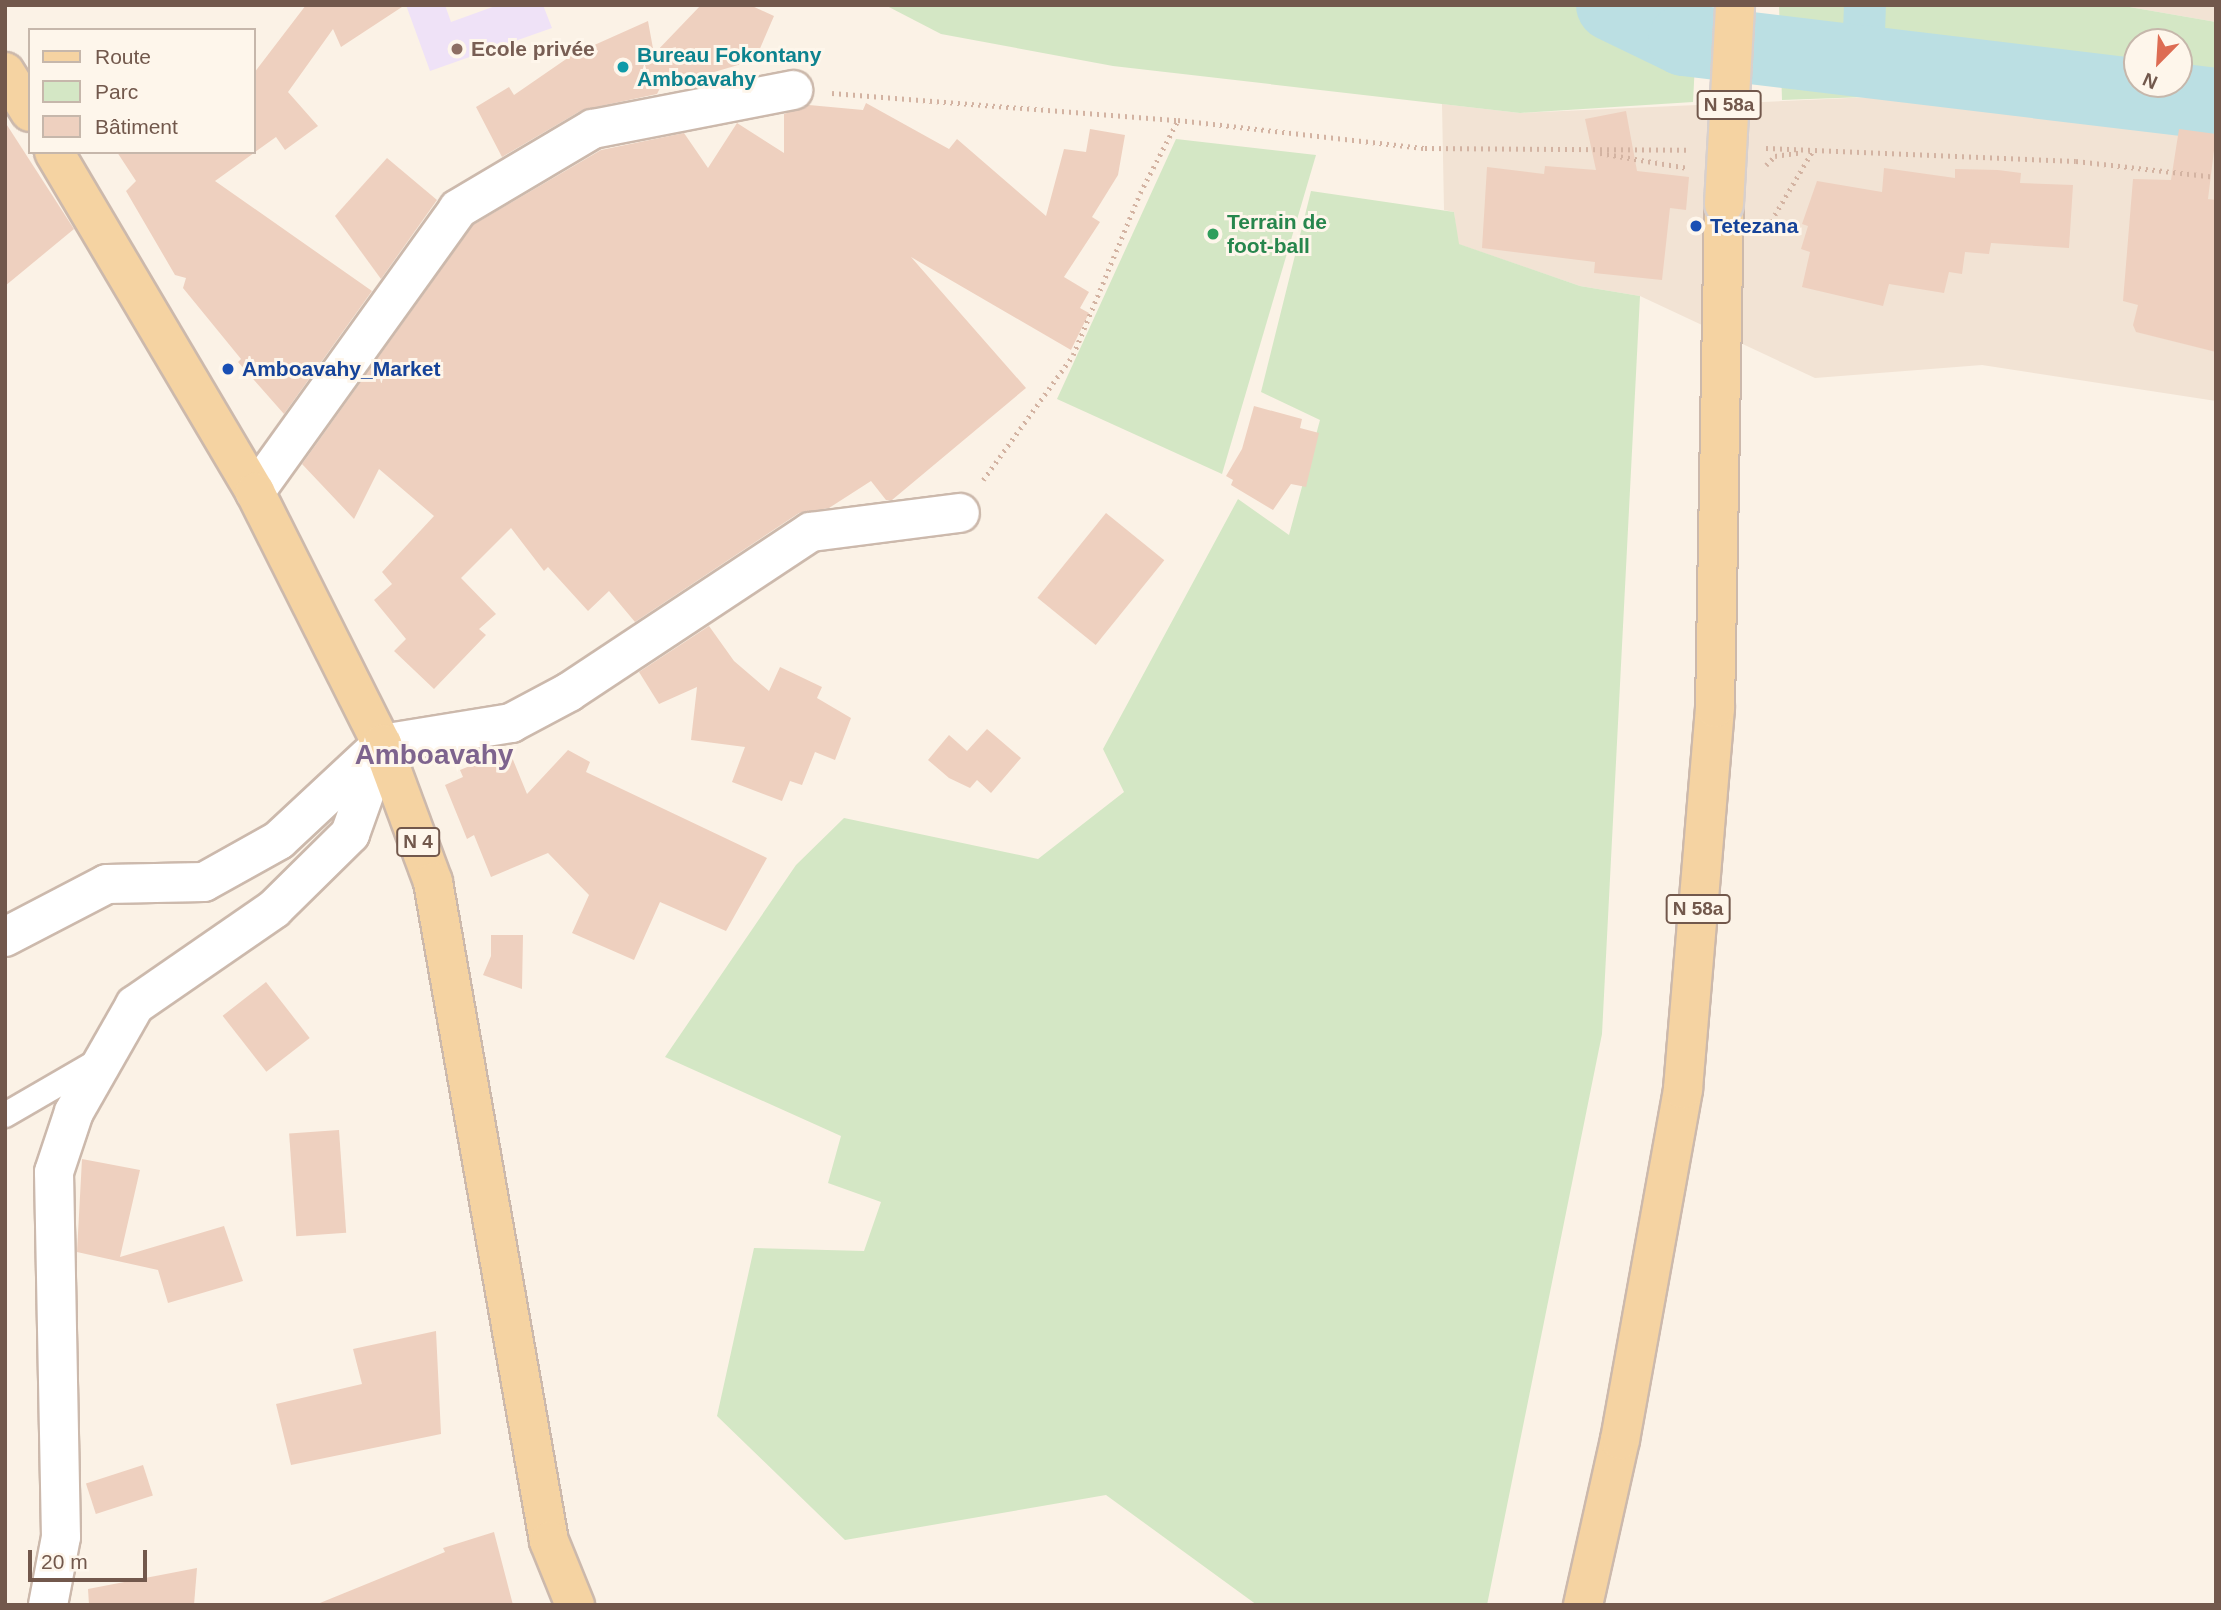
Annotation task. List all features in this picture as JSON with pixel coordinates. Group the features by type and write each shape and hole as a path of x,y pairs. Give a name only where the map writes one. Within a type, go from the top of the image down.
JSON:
{"main road":[{"name":"N 58a","path":"1583,1605 1620,1440 1683,1089 1716,708 1722,275 1735,5"},
{"path":"5,72 28,109"},
{"name":"N 4","path":"55,154 255,492 382,744 433,881 549,1541 575,1605"}],"street":[{"path":"255,492 457,209 593,129 793,90"},
{"path":"5,937 107,884 204,882 279,840 382,744 511,723 569,692 811,531 960,513"},
{"path":"48,1605 61,1537 54,1172 74,1112 100,1060 135,1005 274,909 350,834 382,744"}],"lane":[{"path":"5,1115 100,1060"}],"path":[{"path":"793,90 1178,120 1425,149 1696,150"},
{"path":"960,513 1073,355 1140,193 1178,120"},
{"path":"1765,148 2076,161 2216,177"},
{"path":"1722,275 1755,245 1786,202 1814,150"},
{"path":"1589,151 1698,170 1724,204"}],"shaded area":[{"name":"Ecole privée","path":"406,5 445,5 451,22 498,5 543,5 552,28 430,71"},
{"path":"2118,5 2216,5 2216,22"},
{"path":"1893,96 2216,118 2216,401 1982,365 1815,378 1640,296 1580,286 1458,244 1454,212 1444,210 1442,104 1520,113"}],"green space":[{"path":"885,5 1698,5 1693,102 1520,113 1113,66 941,34"},
{"path":"1779,5 2118,5 2216,22 2216,118 1893,96 1782,100"},
{"name":"Terrain de foot-ball","path":"1176,139 1316,155 1222,474 1057,399"},
{"path":"1311,191 1454,212 1459,244 1580,286 1640,296 1602,1034 1487,1605 1257,1605 1106,1495 845,1540 717,1416 754,1248 864,1251 881,1202 828,1183 841,1136 665,1057 796,865 844,818 1038,859 1124,792 1103,749 1238,499 1289,535 1320,420 1261,392"}],"building":[{"path":"306,5 405,5 341,47 333,29 288,92 318,126 285,150 276,137 256,151 256,70"},
{"path":"701,5 750,5 774,16 755,60 660,88 657,94 582,110 502,157 476,107 509,87 514,95 572,55 648,21 654,54"},
{"path":"866,103 949,149 957,139 1046,216 1064,149 1086,152 1090,129 1125,135 1118,175 1092,217 1100,222 1064,277 1089,292 1080,308 1089,313 1071,350 911,257 1026,388 892,500 886,500 871,481 829,508 799,513 635,622 609,591 588,611 548,567 544,571 511,528 461,578 496,614 479,629 486,635 434,689 394,651 406,639 374,600 392,584 382,572 434,516 379,469 354,519 302,464 473,225 601,150 684,133 708,168 737,123 784,153 784,114 809,105 863,110"},
{"path":"1626,111 1637,171 1689,177 1686,210 1670,208 1662,280 1594,273 1595,262 1482,248 1487,167 1544,174 1545,166 1596,170 1585,119"},
{"path":"5,122 74,229 5,286"},
{"path":"2179,129 2216,134 2208,199 2216,200 2216,352 2136,332 2133,325 2138,305 2123,301 2133,179 2171,180"},
{"path":"118,154 252,154 215,181 372,291 284,414 238,362 241,359 183,288 186,278 175,275 126,191 136,181"},
{"path":"387,158 437,200 381,279 335,216"},
{"path":"1884,168 1955,178 1955,169 1998,170 2021,173 2020,183 2073,185 2069,248 1991,243 1989,254 1965,252 1962,274 1949,272 1944,293 1889,284 1883,306 1802,287 1810,252 1801,249 1808,226 1802,224 1817,181 1882,192"},
{"path":"1254,406 1302,419 1300,428 1319,433 1306,487 1291,484 1273,510 1231,485 1233,480 1226,476 1242,449"},
{"path":"1106,513 1164,560 1096,645 1037,598"},
{"path":"709,626 734,661 769,691 780,667 822,687 817,698 851,718 835,760 815,752 802,785 790,781 782,801 732,782 745,747 691,740 697,687 659,704 639,672"},
{"path":"987,729 1021,758 991,793 977,780 970,788 949,778 928,760 949,735 967,751"},
{"path":"509,750 527,794 568,750 590,762 586,772 767,858 726,931 660,902 634,960 572,933 589,895 548,853 491,877 474,835 467,839 445,785 463,777 460,770"},
{"path":"491,935 523,935 522,989 483,975 491,956"},
{"path":"266,982 310,1038 266,1072 223,1016"},
{"path":"339,1130 346,1233 296,1236 289,1133"},
{"path":"82,1159 140,1170 120,1257 224,1226 243,1281 168,1303 158,1270 77,1252"},
{"path":"436,1331 441,1434 291,1465 276,1404 362,1384 353,1349"},
{"path":"143,1465 153,1495 96,1514 86,1484"},
{"path":"494,1532 513,1605 315,1605 445,1552 443,1548"},
{"path":"197,1568 194,1605 89,1605 88,1589"}],"waterway":[{"path":"1612,5 1684,40 2216,104"},
{"path":"1863,61 1865,5"}],"place":[{"name":"Ecole privée","path":"457,49"},
{"name":"Bureau Fokontany Amboavahy","path":"623,67"},
{"name":"Tetezana","path":"1696,226"},
{"name":"Terrain de foot-ball","path":"1213,234"},
{"name":"Amboavahy_Market","path":"228,369"}],"district":[{"name":"Amboavahy","path":"434,755"}]}
